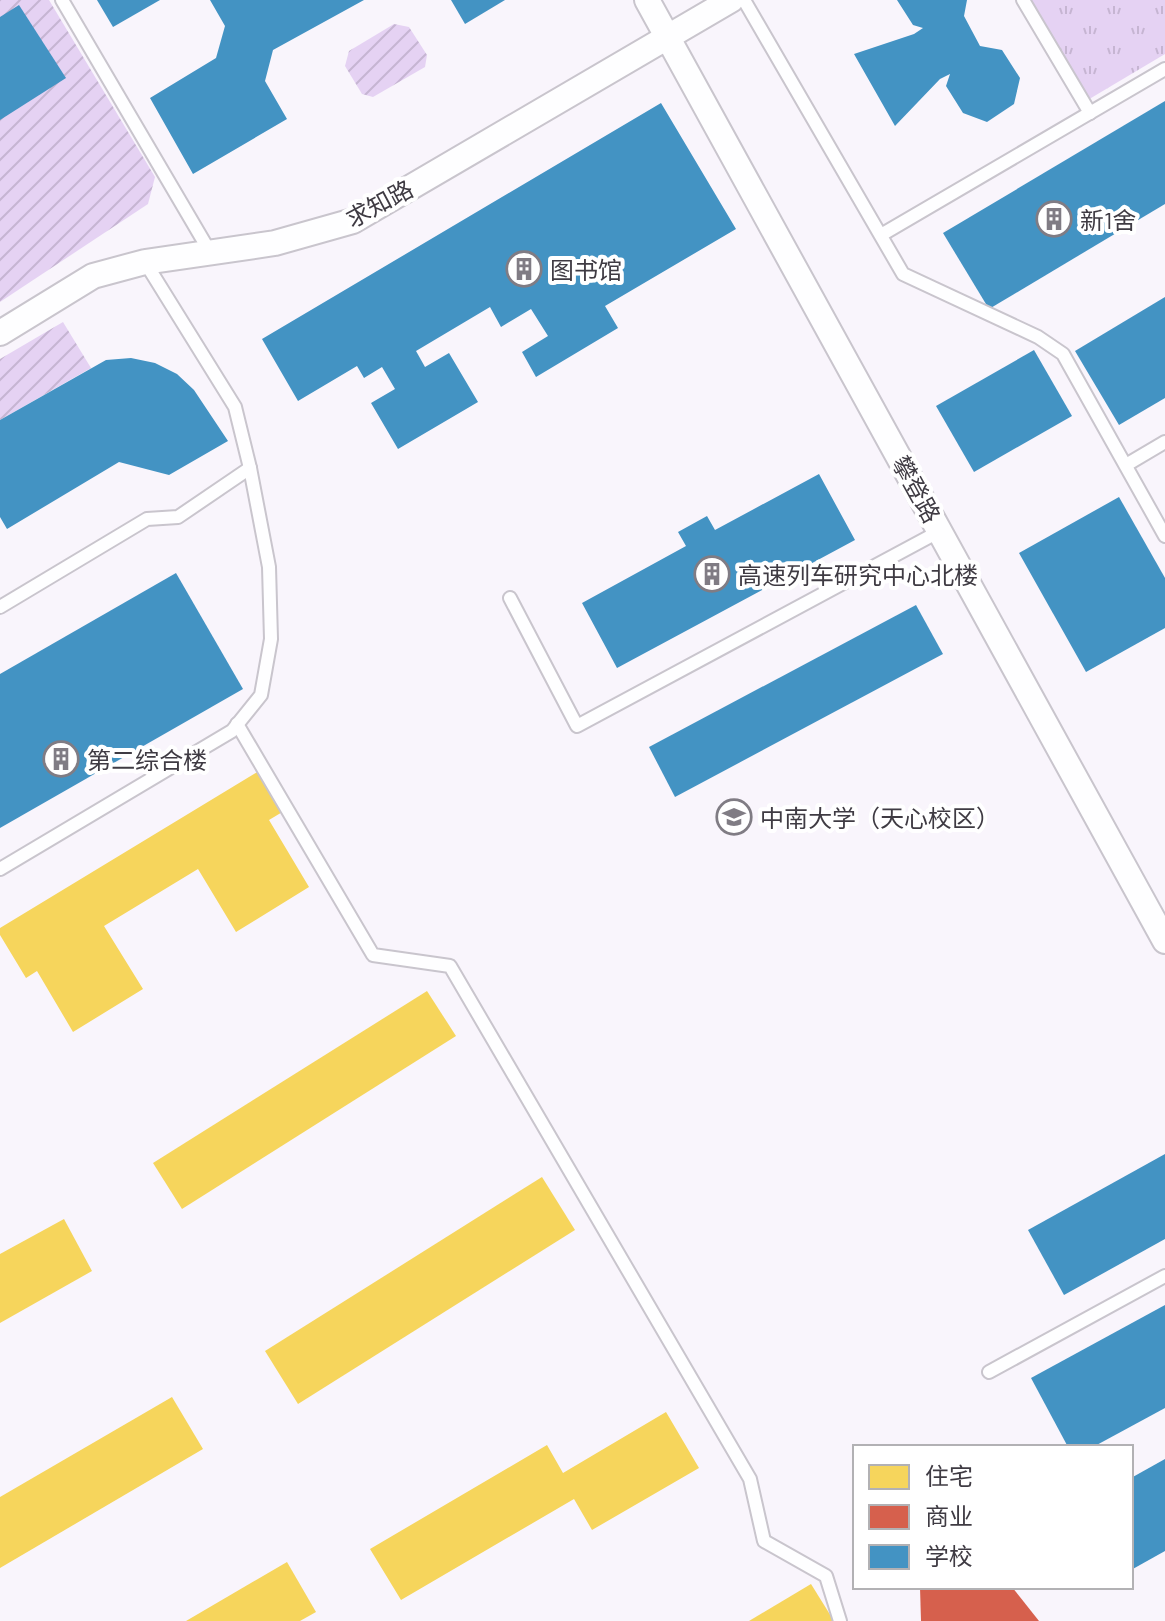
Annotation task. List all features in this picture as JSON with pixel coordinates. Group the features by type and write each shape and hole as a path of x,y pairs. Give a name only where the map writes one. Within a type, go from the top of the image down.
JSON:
{"street":[{"name":"攀登路","path":"647,0 1165,941"},
{"name":"求知路","path":"0,333 93,276 145,262 275,243 353,221 731,0"}],"lane":[{"path":"62,0 210,252"},
{"path":"744,0 903,274 1038,337 1063,354 1165,536"},
{"path":"1023,0 1090,113"},
{"path":"881,235 1165,69"},
{"path":"0,869 232,731 261,695 271,639 269,567 235,407 145,262"},
{"path":"1126,465 1165,442"},
{"path":"0,607 147,519 178,517 250,468"},
{"path":"510,598 577,726 940,531"},
{"path":"237,724 373,955 450,966 750,1479 764,1541 826,1576 840,1621"},
{"path":"989,1372 1165,1276"}],"green space":[{"path":"0,0 49,0 155,177 148,204 0,302"},
{"path":"1026,0 1165,0 1165,54 1086,101"},
{"path":"394,24 409,27 427,55 425,67 373,97 362,94 345,66 349,51"},
{"path":"63,322 91,368 0,420 0,359"}],"building: 住宅":[{"path":"259,771 284,811 269,820 309,887 236,932 198,869 104,926 143,989 73,1032 37,971 26,978 0,935 0,928"},
{"path":"427,991 456,1036 182,1209 153,1163"},
{"path":"542,1177 575,1230 298,1404 265,1351"},
{"path":"64,1219 92,1271 0,1323 0,1254"},
{"path":"172,1397 203,1449 0,1568 0,1497"},
{"path":"666,1412 699,1468 592,1530 574,1499 401,1600 370,1549 547,1445 563,1473"},
{"path":"287,1562 316,1612 300,1621 186,1621"},
{"path":"811,1584 834,1621 749,1621"}],"building: 商业":[{"path":"920,1589 1014,1589 1039,1621 921,1621"}],"building: 学校":[{"path":"97,0 160,0 113,27"},
{"path":"210,0 364,0 273,50 265,81 287,119 193,174 150,98 216,58 225,26"},
{"path":"451,0 505,0 465,24"},
{"path":"897,0 967,0 964,16 980,46 1002,50 1020,78 1014,104 987,122 963,113 946,86 950,74 940,79 895,126 854,54 914,34 923,28 913,25"},
{"path":"19,5 66,78 0,120 0,17"},
{"name":"新1舍","path":"1165,101 1165,204 989,309 943,233"},
{"name":"图书馆","path":"661,103 736,229 605,306 618,328 536,377 522,352 548,336 531,309 501,327 490,307 416,351 425,367 449,353 478,402 398,449 371,403 395,389 382,367 364,378 357,366 298,401 262,339"},
{"path":"1165,297 1165,398 1119,425 1075,351"},
{"path":"1034,350 1072,416 974,472 936,406"},
{"path":"131,358 155,363 177,374 194,390 228,441 169,475 119,462 7,529 0,517 0,420 106,360"},
{"name":"高速列车研究中心北楼","path":"819,474 855,540 617,668 582,603 686,546 678,532 707,516 715,530"},
{"path":"1119,497 1165,578 1165,628 1086,672 1019,553"},
{"name":"第二综合楼","path":"176,573 243,689 0,828 0,674"},
{"path":"916,605 943,654 675,797 649,747"},
{"path":"1165,1154 1165,1239 1064,1295 1028,1230"},
{"path":"1165,1305 1165,1408 1097,1445 1067,1445 1031,1378"},
{"path":"1165,1459 1165,1551 1133,1569 1133,1477"}],"place":[{"name":"新1舍","path":"1054,219"},
{"name":"图书馆","path":"524,269"},
{"name":"高速列车研究中心北楼","path":"712,574"},
{"name":"第二综合楼","path":"61,759"},
{"name":"中南大学（天心校区）","path":"734,817"}]}
